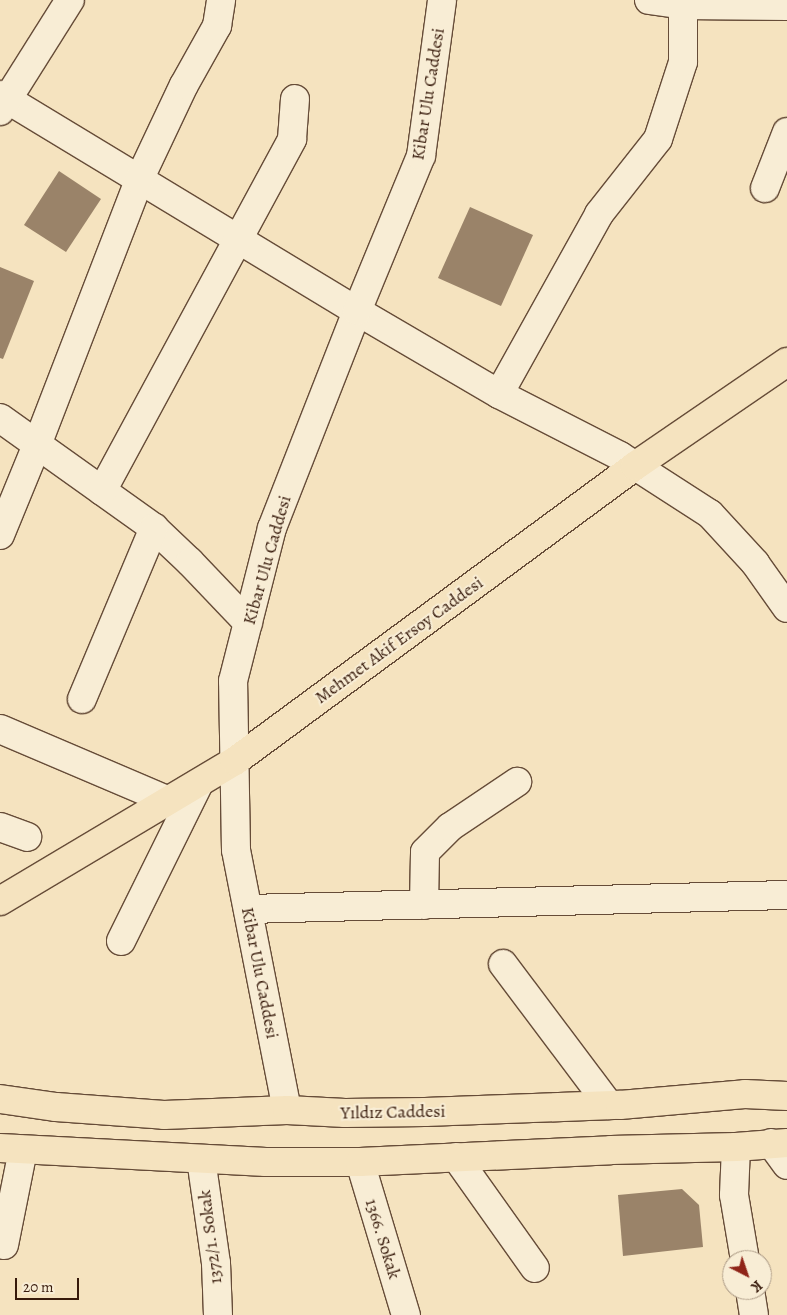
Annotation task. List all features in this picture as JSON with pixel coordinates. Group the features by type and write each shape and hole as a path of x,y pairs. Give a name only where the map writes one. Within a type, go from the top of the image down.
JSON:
{"main road":[{"name":"Mehmet Akif Ersoy Caddesi","path":"0,902 235,761 635,466 787,362"},
{"name":"Yıldız Caddesi","path":"0,1098 56,1107 164,1114 287,1110 345,1114 609,1106 745,1094 787,1096"},
{"path":"12,1149 266,1162 360,1162 736,1147 782,1150"}],"street":[{"path":"70,0 2,102 139,180 499,394 635,466 710,514 755,563 787,608"},
{"path":"0,535 38,445 139,180 184,85 217,26 221,0"},
{"name":"Kibar Ulu Caddesi","path":"287,1110 236,850 233,680 272,528 357,311 421,156 442,0"},
{"path":"649,0 787,6"},
{"path":"499,394 599,214 658,139 683,62 683,2"},
{"path":"102,491 292,139 295,99"},
{"path":"766,188 787,132"},
{"path":"0,418 154,528 190,562 248,623"},
{"path":"82,699 154,528"},
{"path":"0,729 169,801"},
{"path":"424,905 425,852 450,827 517,782"},
{"path":"121,941 199,783"},
{"path":"0,827 27,837"},
{"path":"248,909 787,895"},
{"path":"503,964 609,1106"},
{"path":"736,1147 734,1195 743,1250"},
{"path":"4,1245 12,1149"},
{"path":"456,1157 535,1268"},
{"name":"1372/1. Sokak","path":"201,1159 216,1264 218,1315"},
{"name":"1366. Sokak","path":"360,1162 406,1315"},
{"path":"752,1300 754,1315"}],"building":[{"path":"59,171 101,199 66,252 24,225"},
{"path":"470,207 533,235 501,306 438,278"},
{"path":"0,267 34,281 3,359 0,358"},
{"path":"682,1189 699,1205 703,1247 623,1256 618,1195"}]}
